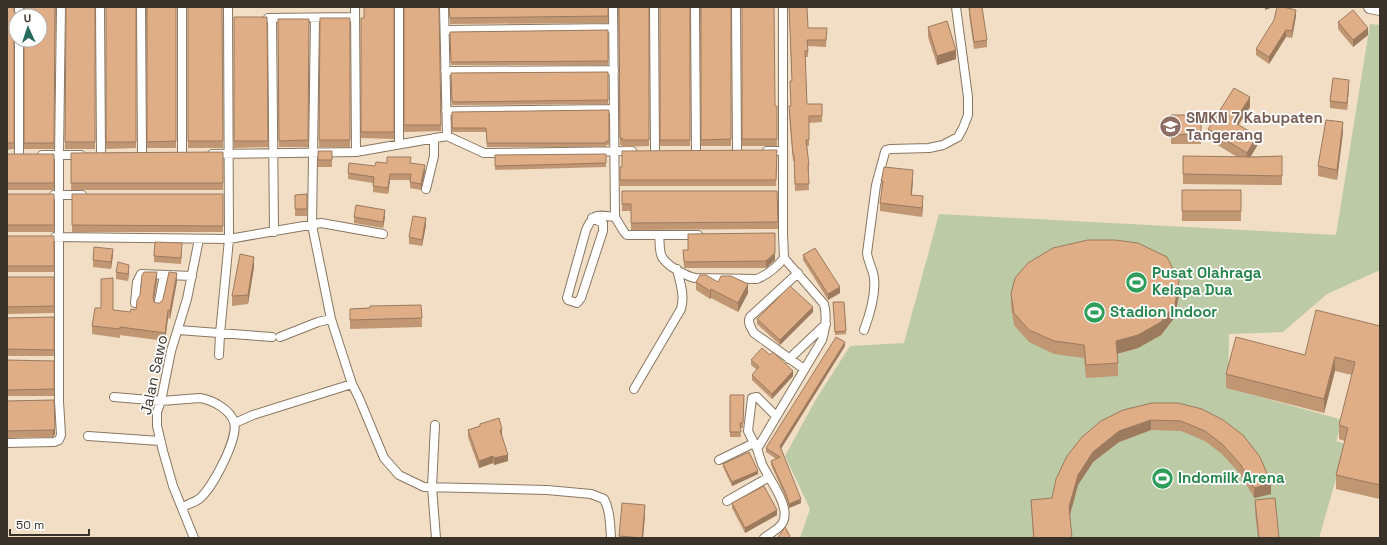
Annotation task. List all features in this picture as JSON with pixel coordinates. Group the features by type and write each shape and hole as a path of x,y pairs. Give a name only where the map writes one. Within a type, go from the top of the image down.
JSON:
{"street":[{"path":"7,443 54,442 59,440 61,435 55,401 55,278 59,237 61,7"},
{"path":"19,48 23,155 98,155 100,7"},
{"path":"141,7 142,154"},
{"path":"182,7 182,154"},
{"path":"219,354 229,239 225,195 228,154 231,18 228,7"},
{"path":"355,7 356,152"},
{"path":"399,7 399,144"},
{"path":"444,7 446,136"},
{"path":"613,7 614,151 619,192 615,217 627,235 705,235"},
{"path":"205,154 356,152 446,136 484,152 652,151 654,7"},
{"path":"695,7 696,151"},
{"path":"736,7 737,152"},
{"path":"719,460 755,446 776,416 822,340 826,330 826,313 824,304 784,258 779,234 778,192 783,151 783,7"},
{"path":"864,330 871,310 874,279 868,259 868,253 876,185 885,152 886,150 890,149 929,148 943,145 958,137 968,115 968,97 957,24 956,7"},
{"path":"1370,7 1380,9"},
{"path":"257,18 355,17"},
{"path":"272,18 274,232"},
{"path":"315,18 312,225 331,319 352,384 384,458 399,475 424,486 547,490 591,494 604,499 609,515 611,537"},
{"path":"445,30 613,28"},
{"path":"445,71 614,70"},
{"path":"446,111 614,109"},
{"path":"426,189 434,156 434,138"},
{"path":"760,151 783,151"},
{"path":"44,195 90,195"},
{"path":"592,218 603,223 603,231 581,298 577,303 573,303 567,298 586,230 592,218 595,216 601,215 615,217"},
{"path":"44,237 229,239 321,223 384,234"},
{"path":"659,235 662,257 688,277 758,279 777,267 784,258"},
{"name":"Jalan Sawo","path":"194,538 183,506 173,486 160,441 157,426 157,412 161,401 171,351 187,299 199,239"},
{"path":"579,258 593,262"},
{"path":"634,389 681,309 683,293 677,269"},
{"path":"798,273 749,319 750,328 754,333 804,370"},
{"path":"135,302 137,282 141,274 192,276"},
{"path":"158,306 164,275"},
{"path":"178,330 276,337 331,319"},
{"path":"789,359 826,324"},
{"path":"235,423 253,415 352,384"},
{"path":"114,397 161,401 200,398 206,399 230,415 235,423 227,456 210,486 199,499 183,506"},
{"path":"764,538 781,526 784,520 782,502 762,464 748,431 752,398 757,397 776,416"},
{"path":"435,425 432,487 436,538"},
{"path":"88,436 160,441"},
{"path":"727,500 769,477"}],"green space":[{"name":"Pusat Olahraga Kelapa Dua","path":"1370,24 1380,25 1380,270 1327,294 1283,332 1229,334 1228,388 1343,420 1336,441 1346,444 1319,538 800,538 810,509 785,456 815,401 850,346 904,343 939,214 1336,235"}],"building":[{"path":"7,7 14,7 8,8 8,48 14,48 14,143 7,143"},
{"path":"24,7 55,7 54,143 24,143 24,48 48,48 48,8"},
{"path":"66,7 95,7 95,142 65,142"},
{"path":"106,7 136,7 136,142 106,142"},
{"path":"147,7 176,7 176,141 147,142"},
{"path":"188,7 222,7 223,141 188,141"},
{"path":"364,7 394,7 394,132 361,132 361,18 364,18"},
{"path":"404,7 439,7 441,125 404,125"},
{"path":"449,7 608,7 608,16 450,18"},
{"path":"619,7 649,7 649,140 622,140 622,138 620,138"},
{"path":"660,7 690,7 690,140 660,140"},
{"path":"701,7 731,7 731,139 701,140"},
{"path":"742,7 774,7 775,106 777,106 777,139 742,139"},
{"path":"789,7 807,7 808,28 827,28 826,40 807,40 808,51 805,51 807,104 822,104 822,116 809,116 809,140 806,140 809,165 809,184 795,184 794,155 789,106 791,106 790,81 792,81"},
{"path":"982,7 987,40 974,42 969,8"},
{"path":"1277,7 1296,10 1292,31 1286,30 1269,57 1256,49 1274,20"},
{"path":"1353,10 1368,28 1353,40 1338,22"},
{"path":"234,17 267,17 268,141 234,141"},
{"path":"320,18 350,18 350,140 319,140"},
{"path":"278,19 309,19 308,140 279,141"},
{"path":"947,21 956,50 937,56 928,27"},
{"path":"608,30 608,61 451,62 450,32"},
{"path":"608,72 608,100 452,102 451,73"},
{"path":"1333,78 1349,80 1347,103 1330,101"},
{"path":"1234,88 1250,97 1234,122 1257,136 1247,153 1208,129"},
{"path":"609,110 609,141 606,141 606,143 487,143 486,128 452,128 452,112"},
{"path":"1171,115 1201,115 1201,134 1171,135"},
{"path":"1326,120 1343,122 1337,170 1318,166"},
{"path":"777,150 776,180 620,180 622,151"},
{"path":"318,151 332,151 332,160 318,160"},
{"path":"223,152 223,183 71,183 71,153"},
{"path":"7,154 54,154 54,183 7,183"},
{"path":"606,154 606,163 495,166 495,155"},
{"path":"1183,156 1282,156 1282,176 1183,174"},
{"path":"387,157 411,157 410,163 425,165 421,184 410,182 411,174 390,174 388,188 373,186 374,177 348,173 349,163 375,166 376,162 387,163"},
{"path":"884,167 913,170 911,195 923,196 922,208 880,203 883,181 881,181"},
{"path":"1182,190 1241,190 1241,211 1182,211"},
{"path":"622,191 777,191 778,222 631,223 631,204 622,204"},
{"path":"7,194 54,194 54,225 7,225"},
{"path":"72,194 223,194 223,226 72,225"},
{"path":"307,194 307,209 295,209 295,195"},
{"path":"356,205 385,210 383,222 354,217"},
{"path":"413,216 426,218 422,240 409,237"},
{"path":"775,233 775,253 766,261 684,261 683,250 688,250 688,234"},
{"path":"7,236 54,236 54,266 7,266"},
{"name":"Stadion Indoor","path":"1088,240 1115,240 1138,243 1167,257 1179,281 1175,304 1161,322 1138,335 1116,341 1118,363 1086,365 1084,345 1054,341 1029,330 1014,313 1011,294 1015,278 1028,263 1053,248"},
{"path":"155,242 182,243 181,258 154,256"},
{"path":"94,247 113,249 111,262 93,260"},
{"path":"815,248 840,287 828,294 803,255"},
{"path":"240,254 254,257 248,295 232,296"},
{"path":"118,262 129,265 128,274 116,272"},
{"path":"144,272 157,272 153,297 154,302 157,303 160,303 163,299 169,272 177,273 170,311 168,310 165,333 120,327 120,329 92,326 95,308 101,308 101,279 113,278 113,310 130,312 131,309 136,310 137,300 140,295 142,275"},
{"path":"700,275 706,275 718,282 721,276 731,276 748,284 738,303 711,289 710,291 696,282"},
{"path":"7,277 54,277 54,306 7,307"},
{"path":"790,286 813,307 780,340 757,319"},
{"path":"833,302 844,302 846,331 835,332"},
{"path":"421,305 422,318 350,320 350,309 370,308 370,306"},
{"path":"1316,310 1380,326 1380,485 1336,475 1348,428 1339,425 1355,362 1335,357 1324,399 1226,374 1236,337 1305,355"},
{"path":"54,317 54,350 7,349 7,318"},
{"path":"836,337 845,342 780,446 801,499 789,504 771,461 780,457 766,448"},
{"path":"762,348 770,355 773,352 793,371 772,394 752,375 759,367 751,360"},
{"path":"7,360 54,361 54,389 7,390"},
{"path":"730,395 744,395 743,423 740,423 741,432 730,432"},
{"path":"54,400 55,428 53,430 7,431 7,401"},
{"path":"1152,403 1178,403 1202,409 1223,420 1243,435 1260,457 1271,483 1254,488 1241,465 1222,444 1205,431 1181,421 1151,420 1119,431 1093,452 1078,475 1069,507 1072,538 1034,538 1031,500 1052,498 1056,479 1067,456 1082,437 1101,421 1123,410"},
{"path":"499,418 502,429 500,430 508,455 494,458 493,456 479,461 468,430 480,426 480,424"},
{"path":"749,452 758,471 732,482 723,464"},
{"path":"764,486 777,510 745,528 732,503"},
{"path":"1275,498 1279,538 1259,538 1255,500"},
{"path":"622,503 645,505 642,538 619,536"},
{"path":"785,527 790,536 789,538 778,538"}],"place":[{"name":"SMKN 7 Kabupaten Tangerang","path":"1171,127"},
{"name":"Pusat Olahraga Kelapa Dua","path":"1137,282"},
{"name":"Stadion Indoor","path":"1094,312"},
{"name":"Indomilk Arena","path":"1163,478"}]}
